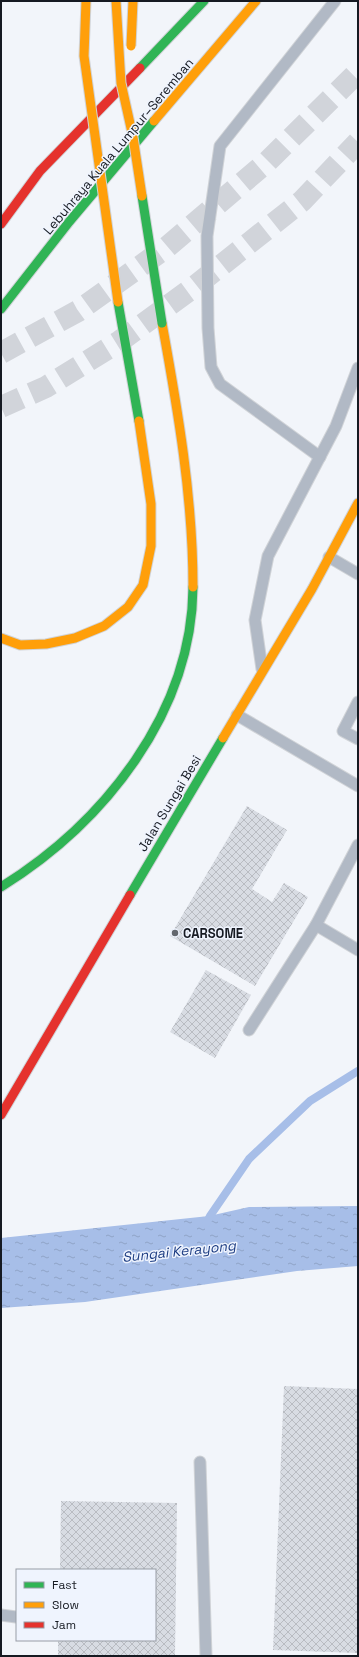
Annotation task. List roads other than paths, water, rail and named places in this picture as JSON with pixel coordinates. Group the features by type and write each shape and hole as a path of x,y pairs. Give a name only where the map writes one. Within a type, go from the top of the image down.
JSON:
{"main road":[{"path":"1,638 20,645 46,644 75,638 104,626 128,607 143,585 151,546 151,504 138,413 118,302 84,56 86,1"},
{"path":"1,887 50,854 83,824 113,792 147,742 178,679 190,624 193,576 192,522 179,417 162,323 134,137 121,83 116,1"},
{"path":"133,1 131,62 134,137"},
{"path":"1,224 40,171 204,1"},
{"name":"Lebuhraya Kuala Lumpur–Seremban","path":"1,309 69,222 256,1"},
{"name":"Jalan Sungai Besi","path":"1,1115 123,906 312,589 358,503"}],"lane":[{"path":"320,457 220,384 211,367 208,328 207,236 220,146 335,1"},
{"path":"262,672 255,620 268,556 336,426 358,368"},
{"path":"329,557 358,574"},
{"path":"358,702 343,731 358,739"},
{"path":"237,715 358,786"},
{"path":"249,1030 316,925 358,845"},
{"path":"316,925 358,950"},
{"path":"200,1462 206,1656"},
{"path":"1,1615 16,1617"}],"water":[{"name":"Sungai Kerayong","path":"358,1206 358,1266 297,1271 85,1302 1,1308 1,1238 209,1216 249,1207"}],"waterway":[{"path":"206,1224 249,1159 310,1101 358,1071"}],"tunnel":[{"path":"1,353 78,311 167,247 268,161 358,72"},
{"path":"1,407 46,387 120,341 194,287 302,201 358,142"}],"place":[{"name":"CARSOME","path":"175,933"}]}
